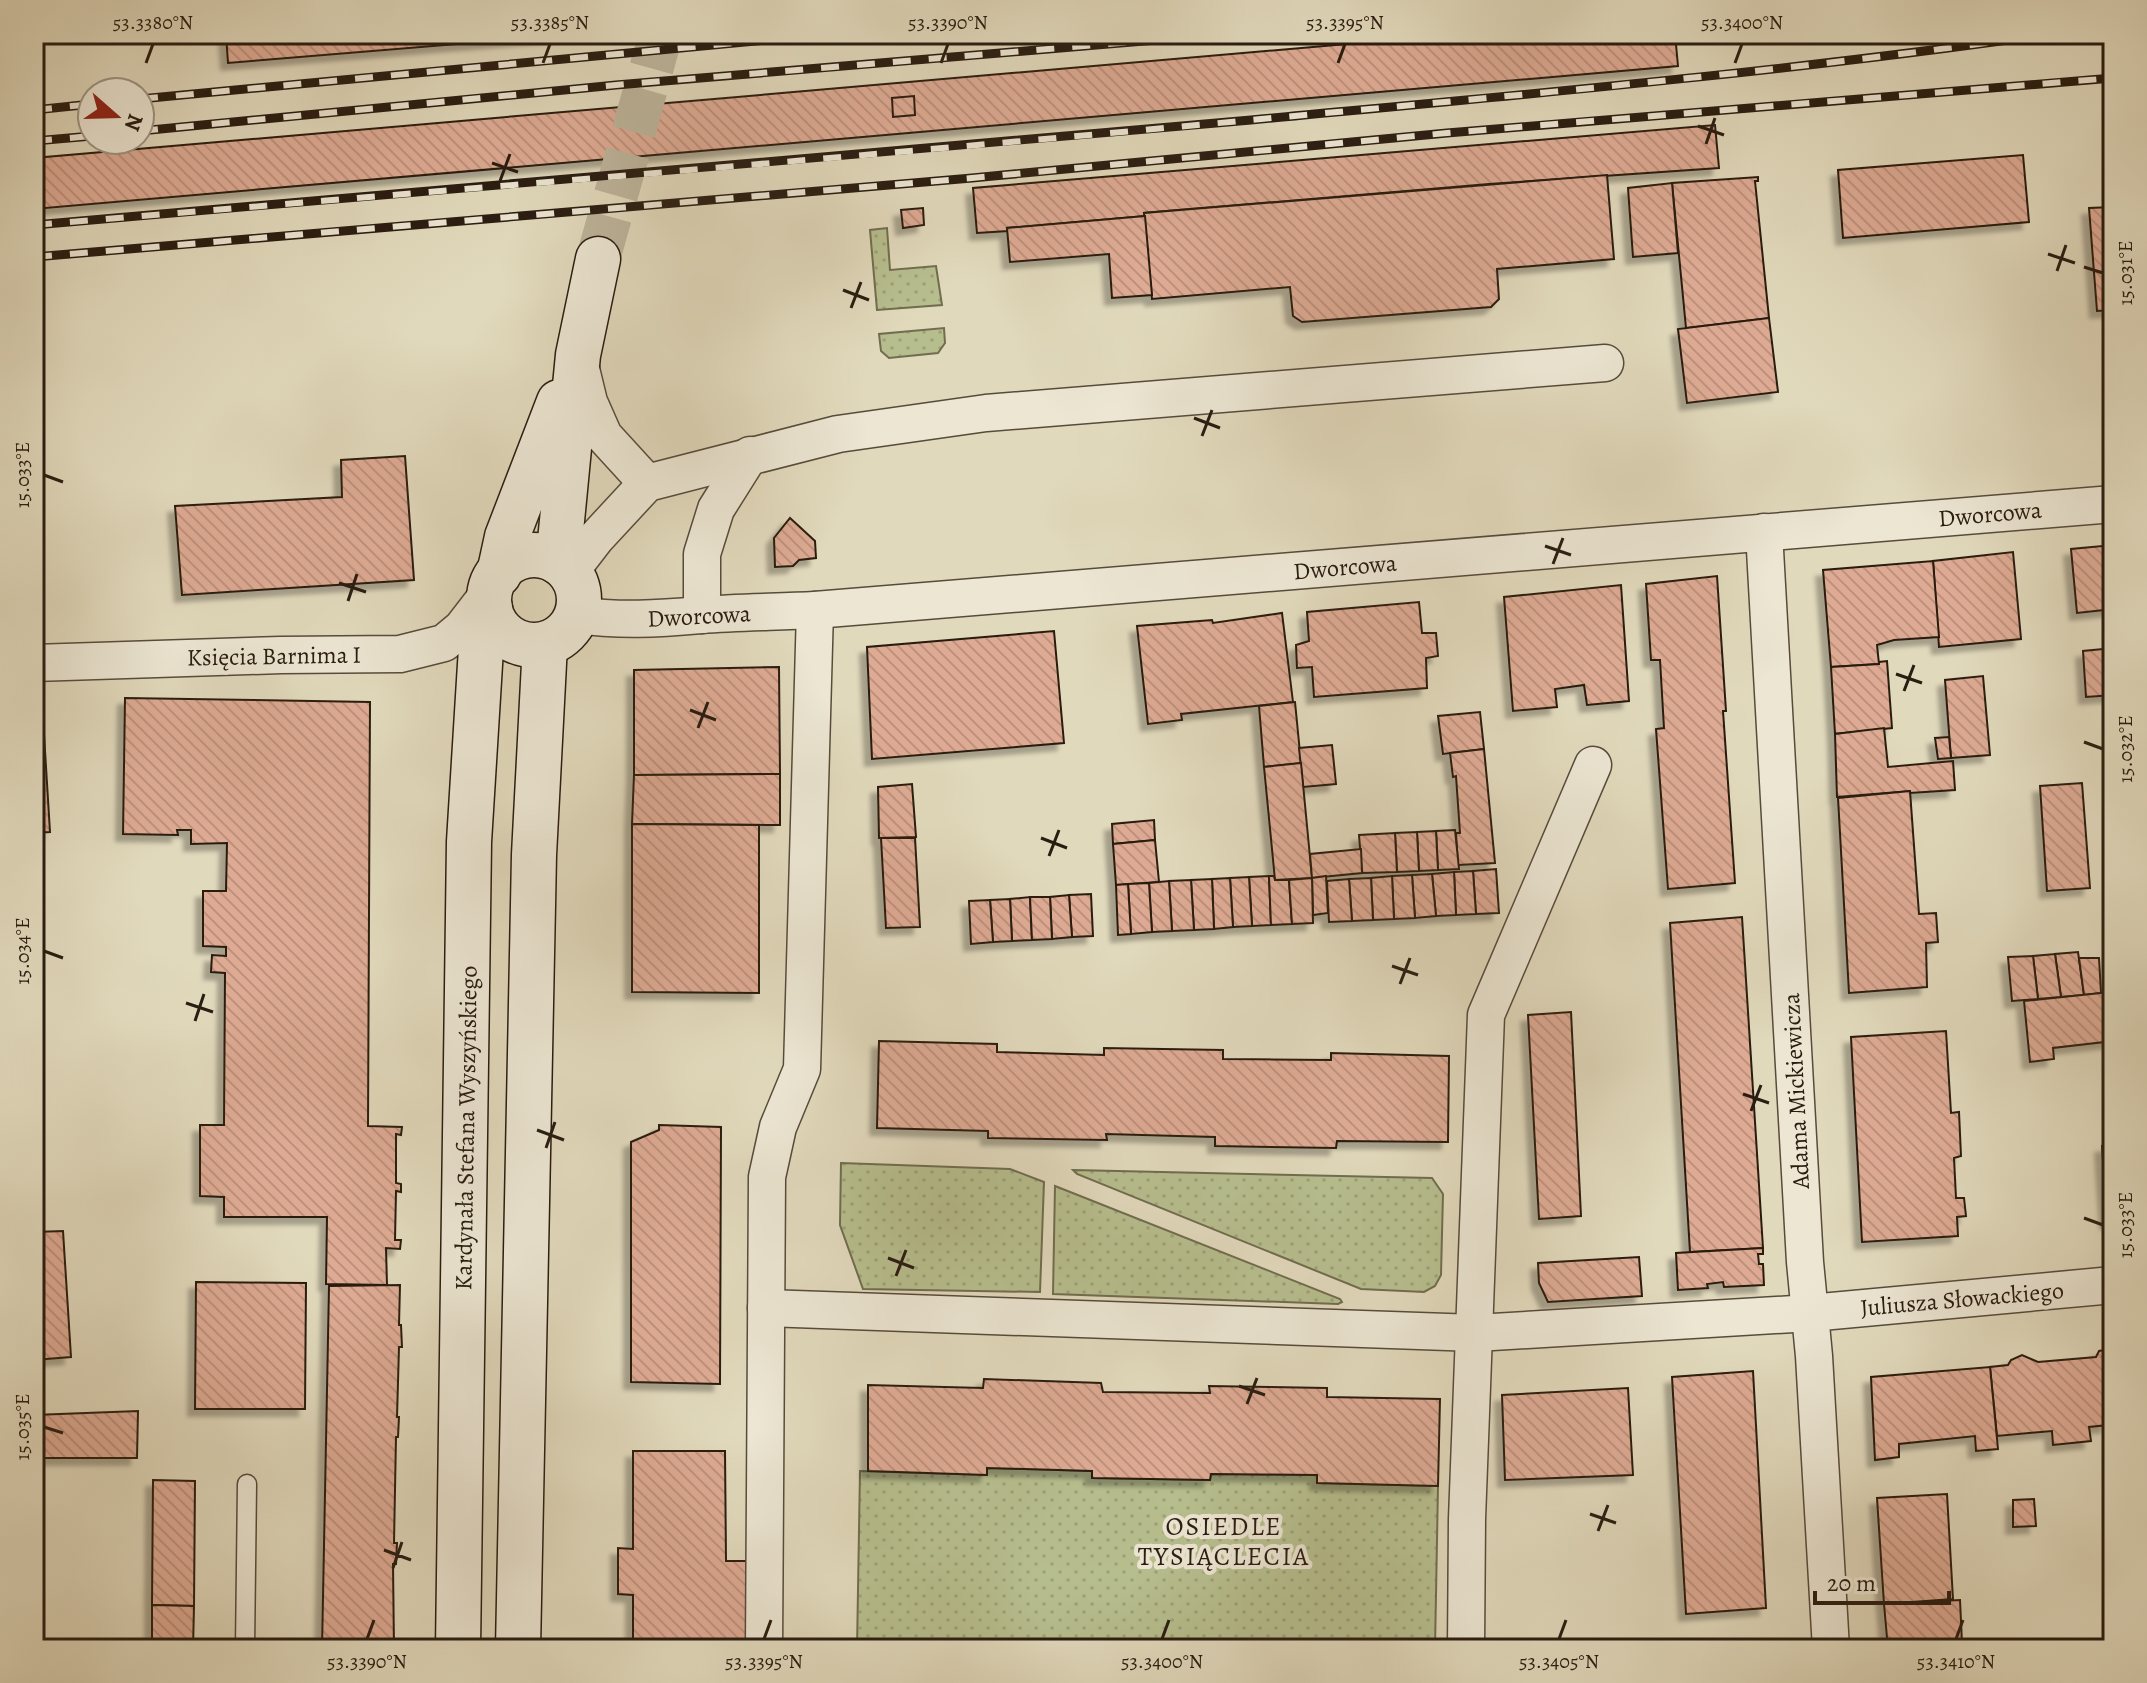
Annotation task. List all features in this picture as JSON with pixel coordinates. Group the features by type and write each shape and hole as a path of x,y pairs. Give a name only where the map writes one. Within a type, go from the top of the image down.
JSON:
{"main road":[{"name":"Kardynała Stefana Wyszyńskiego","path":"568,583 578,355 598,259"},
{"name":"Kardynała Stefana Wyszyńskiego","path":"458,1649 469,842 482,632 512,524 578,355"},
{"path":"530,556 545,557 568,583 570,628 559,638 545,644 530,645 504,634 495,622 493,592 516,560 530,556"},
{"path":"518,1649 534,855 545,644"}],"street":[{"path":"578,355 589,402 604,436 647,483"},
{"path":"568,583 596,538 647,483 838,434 986,413 1605,363"},
{"path":"702,615 702,554 716,509 750,455"},
{"name":"Dworcowa","path":"568,583 609,619 658,620 815,610 2113,504"},
{"name":"Adama Mickiewicza","path":"1764,532 1805,1262 1831,1649"},
{"name":"Księcia Barnima I","path":"34,663 400,654 444,643 462,628 493,592"},
{"path":"764,1649 767,1177 778,1127 802,1069 815,610"},
{"path":"1466,1649 1467,1519 1486,1015 1593,765"},
{"name":"Juliusza Słowackiego","path":"766,1308 1476,1333 1810,1313 2113,1285"}],"lane":[{"path":"245,1649 247,1484"}],"green space":[{"path":"887,228 890,270 936,266 942,305 877,310 870,230"},
{"path":"944,328 945,343 938,353 889,358 881,351 879,334"},
{"path":"841,1163 1010,1169 1044,1182 1040,1292 863,1289 840,1225"},
{"path":"1073,1170 1432,1178 1443,1194 1441,1275 1435,1286 1424,1292 1361,1289"},
{"path":"1055,1186 1340,1299 1342,1302 1053,1294"},
{"path":"987,1468 1092,1471 1093,1478 1210,1480 1211,1474 1317,1475 1318,1483 1438,1486 1435,1649 857,1649 860,1471 986,1475"}],"building":[{"path":"226,34 579,34 228,63"},
{"path":"1462,34 1675,34 1678,66 34,209 34,158 76,154 156,156 156,147"},
{"path":"914,96 915,115 893,117 892,98"},
{"path":"1715,125 1719,168 1144,213 1145,216 977,233 973,188"},
{"path":"2023,155 2029,222 1843,238 1838,170"},
{"path":"1607,175 1614,259 1497,269 1499,299 1491,307 1302,322 1293,316 1290,287 1152,299 1144,213"},
{"path":"1758,177 1755,181 1769,318 1686,328 1672,183"},
{"path":"1672,183 1678,253 1633,257 1628,188"},
{"path":"2113,207 2113,310 2097,311 2089,208"},
{"path":"923,208 924,225 903,228 901,210"},
{"path":"1145,216 1152,295 1112,298 1109,254 1010,262 1007,228"},
{"path":"1769,318 1778,392 1687,403 1678,329"},
{"path":"405,456 414,580 182,595 175,506 342,497 341,460"},
{"path":"790,518 815,541 816,558 799,560 793,566 775,567 774,538"},
{"path":"2113,545 2113,609 2077,613 2071,549"},
{"path":"2013,552 2021,639 1939,647 1933,561"},
{"path":"1933,561 1939,637 1894,640 1877,645 1879,664 1831,667 1823,570"},
{"path":"1717,576 1735,883 1668,889 1656,729 1664,728 1660,660 1651,660 1646,584"},
{"path":"1621,585 1629,701 1587,705 1584,685 1555,689 1557,707 1513,711 1504,597"},
{"path":"1419,602 1422,633 1436,633 1438,656 1426,658 1427,688 1314,697 1312,667 1297,668 1296,645 1309,641 1307,612"},
{"path":"1282,613 1293,702 1181,714 1182,720 1148,724 1137,626 1212,620 1213,623"},
{"path":"1054,631 1064,743 872,759 867,647"},
{"path":"2113,648 2113,695 2086,697 2083,651"},
{"path":"1887,661 1892,728 1835,734 1831,667"},
{"path":"779,667 780,774 634,775 634,670"},
{"path":"1983,676 1990,755 1951,758 1945,680"},
{"path":"125,698 370,702 368,1126 402,1127 401,1135 396,1134 396,1183 401,1184 401,1192 396,1191 395,1240 401,1240 400,1249 386,1248 387,1285 326,1284 327,1217 224,1217 224,1197 200,1196 200,1125 224,1125 225,973 211,972 212,955 226,956 226,947 203,946 203,891 226,891 227,843 191,844 191,830 177,830 178,835 123,834"},
{"path":"34,702 42,702 50,832 34,833"},
{"path":"1295,702 1301,763 1264,767 1259,706"},
{"path":"1480,712 1484,749 1443,754 1438,716"},
{"path":"1884,728 1888,767 1953,761 1955,790 1837,797 1835,734"},
{"path":"1949,737 1951,758 1938,759 1935,738"},
{"path":"1332,745 1336,784 1303,787 1299,748"},
{"path":"1484,749 1495,863 1458,865 1456,833 1460,833 1456,776 1453,777 1450,753"},
{"path":"1301,763 1312,878 1275,880 1264,767"},
{"path":"780,774 780,825 632,824 634,775"},
{"path":"2082,783 2090,888 2047,891 2040,786"},
{"path":"912,784 916,837 879,838 878,787"},
{"path":"1910,791 1919,914 1936,913 1938,942 1926,943 1927,987 1849,993 1838,798"},
{"path":"1154,820 1155,840 1113,844 1112,824"},
{"path":"632,824 759,825 759,993 632,992"},
{"path":"1455,830 1459,869 1438,870 1436,831"},
{"path":"1436,831 1438,870 1419,871 1417,832"},
{"path":"1417,832 1419,871 1397,872 1395,833"},
{"path":"1395,833 1397,872 1362,873 1359,835"},
{"path":"881,838 915,838 920,927 886,928"},
{"path":"1155,840 1159,882 1116,885 1113,844"},
{"path":"1361,849 1362,873 1312,878 1310,854"},
{"path":"1496,869 1499,913 1476,914 1473,871"},
{"path":"1473,871 1476,914 1456,915 1454,872"},
{"path":"1454,872 1456,915 1436,916 1432,874"},
{"path":"1432,874 1436,916 1415,918 1412,875"},
{"path":"1412,875 1415,918 1394,919 1392,876"},
{"path":"1269,876 1271,925 1252,926 1249,877"},
{"path":"1269,876 1274,876 1275,880 1289,880 1292,924 1271,925"},
{"path":"1326,876 1328,913 1313,915 1312,878"},
{"path":"1392,876 1394,919 1373,920 1371,878"},
{"path":"1249,877 1252,926 1233,927 1230,878"},
{"path":"1230,878 1233,927 1214,929 1212,879"},
{"path":"1312,878 1313,923 1292,924 1289,880"},
{"path":"1371,878 1373,920 1352,921 1349,879"},
{"path":"1212,879 1214,929 1194,930 1191,880"},
{"path":"1349,879 1352,921 1329,922 1327,881"},
{"path":"1191,880 1194,930 1172,931 1169,881"},
{"path":"1169,881 1172,931 1152,932 1149,883"},
{"path":"1149,883 1152,932 1131,934 1128,884"},
{"path":"1128,884 1131,934 1118,935 1116,885"},
{"path":"1091,894 1093,936 1072,937 1069,895"},
{"path":"1069,895 1072,937 1052,939 1050,897"},
{"path":"1030,897 1032,940 1012,941 1010,899"},
{"path":"1030,897 1050,897 1052,939 1032,940"},
{"path":"1010,899 1012,941 993,942 990,900"},
{"path":"990,900 993,942 971,944 969,901"},
{"path":"1742,917 1763,1248 1690,1252 1670,923"},
{"path":"2078,952 2084,995 2061,997 2055,954"},
{"path":"2055,954 2061,997 2038,999 2033,956"},
{"path":"2033,956 2038,999 2012,1001 2008,957"},
{"path":"2079,958 2099,958 2101,993 2084,995"},
{"path":"2113,993 2113,1041 2053,1048 2054,1059 2030,1062 2024,1001"},
{"path":"1571,1012 1581,1216 1539,1219 1528,1015"},
{"path":"1946,1031 1951,1113 1959,1112 1961,1156 1954,1158 1956,1198 1964,1198 1966,1216 1957,1217 1958,1236 1862,1242 1851,1037"},
{"path":"879,1041 997,1044 997,1052 1104,1055 1104,1048 1223,1050 1223,1059 1331,1060 1331,1053 1449,1056 1448,1142 1337,1141 1336,1148 1215,1146 1215,1137 1106,1134 1107,1140 988,1138 988,1131 877,1128"},
{"path":"659,1125 721,1127 720,1384 631,1382 631,1142 659,1130"},
{"path":"2113,1145 2113,1222 2107,1222 2102,1146"},
{"path":"63,1231 71,1357 34,1360 34,1232"},
{"path":"1763,1248 1763,1254 1758,1254 1759,1264 1763,1264 1764,1285 1724,1287 1723,1282 1707,1284 1708,1288 1678,1290 1676,1253"},
{"path":"1639,1257 1642,1296 1548,1302 1539,1283 1538,1263"},
{"path":"196,1282 306,1283 305,1409 195,1409"},
{"path":"400,1285 402,1347 399,1347 396,1437 394,1649 322,1649 329,1286"},
{"path":"2110,1349 2113,1352 2113,1418 2107,1419 2108,1425 2089,1427 2091,1441 2053,1445 2052,1431 1997,1436 1990,1367 2008,1365 2022,1355 2038,1362 2096,1357 2099,1351"},
{"path":"1990,1367 1998,1449 1976,1451 1975,1436 1899,1444 1899,1457 1875,1460 1871,1377"},
{"path":"1753,1371 1766,1608 1686,1614 1672,1377"},
{"path":"984,1379 1101,1383 1103,1392 1210,1393 1209,1386 1327,1388 1327,1397 1440,1399 1438,1486 1317,1483 1317,1475 1211,1474 1210,1480 1092,1478 1092,1471 987,1468 987,1475 868,1471 868,1385 983,1388"},
{"path":"1628,1388 1633,1475 1505,1480 1502,1395"},
{"path":"138,1411 137,1458 34,1458 34,1415"},
{"path":"633,1451 725,1451 726,1561 746,1561 746,1649 633,1649 633,1595 618,1594 618,1548 633,1549"},
{"path":"153,1480 195,1481 194,1606 152,1605"},
{"path":"1947,1494 1953,1599 1884,1604 1877,1498"},
{"path":"2034,1499 2036,1526 2013,1527 2013,1500"},
{"path":"1960,1600 1962,1643 1976,1643 1976,1649 1888,1649 1884,1604"},
{"path":"152,1605 194,1606 193,1649 152,1649"}],"tunnel":[{"path":"598,259 661,34"}],"railway":[{"path":"156,97 830,34"},
{"path":"156,129 616,85 1228,34"},
{"path":"34,225 795,161 1451,101 1752,71 2051,34"},
{"path":"34,257 2113,78"},
{"path":"34,110 76,106"},
{"path":"34,141 76,137"}],"district":[{"name":"OSIEDLE TYSIĄCLECIA","path":"1224,1541"}]}
